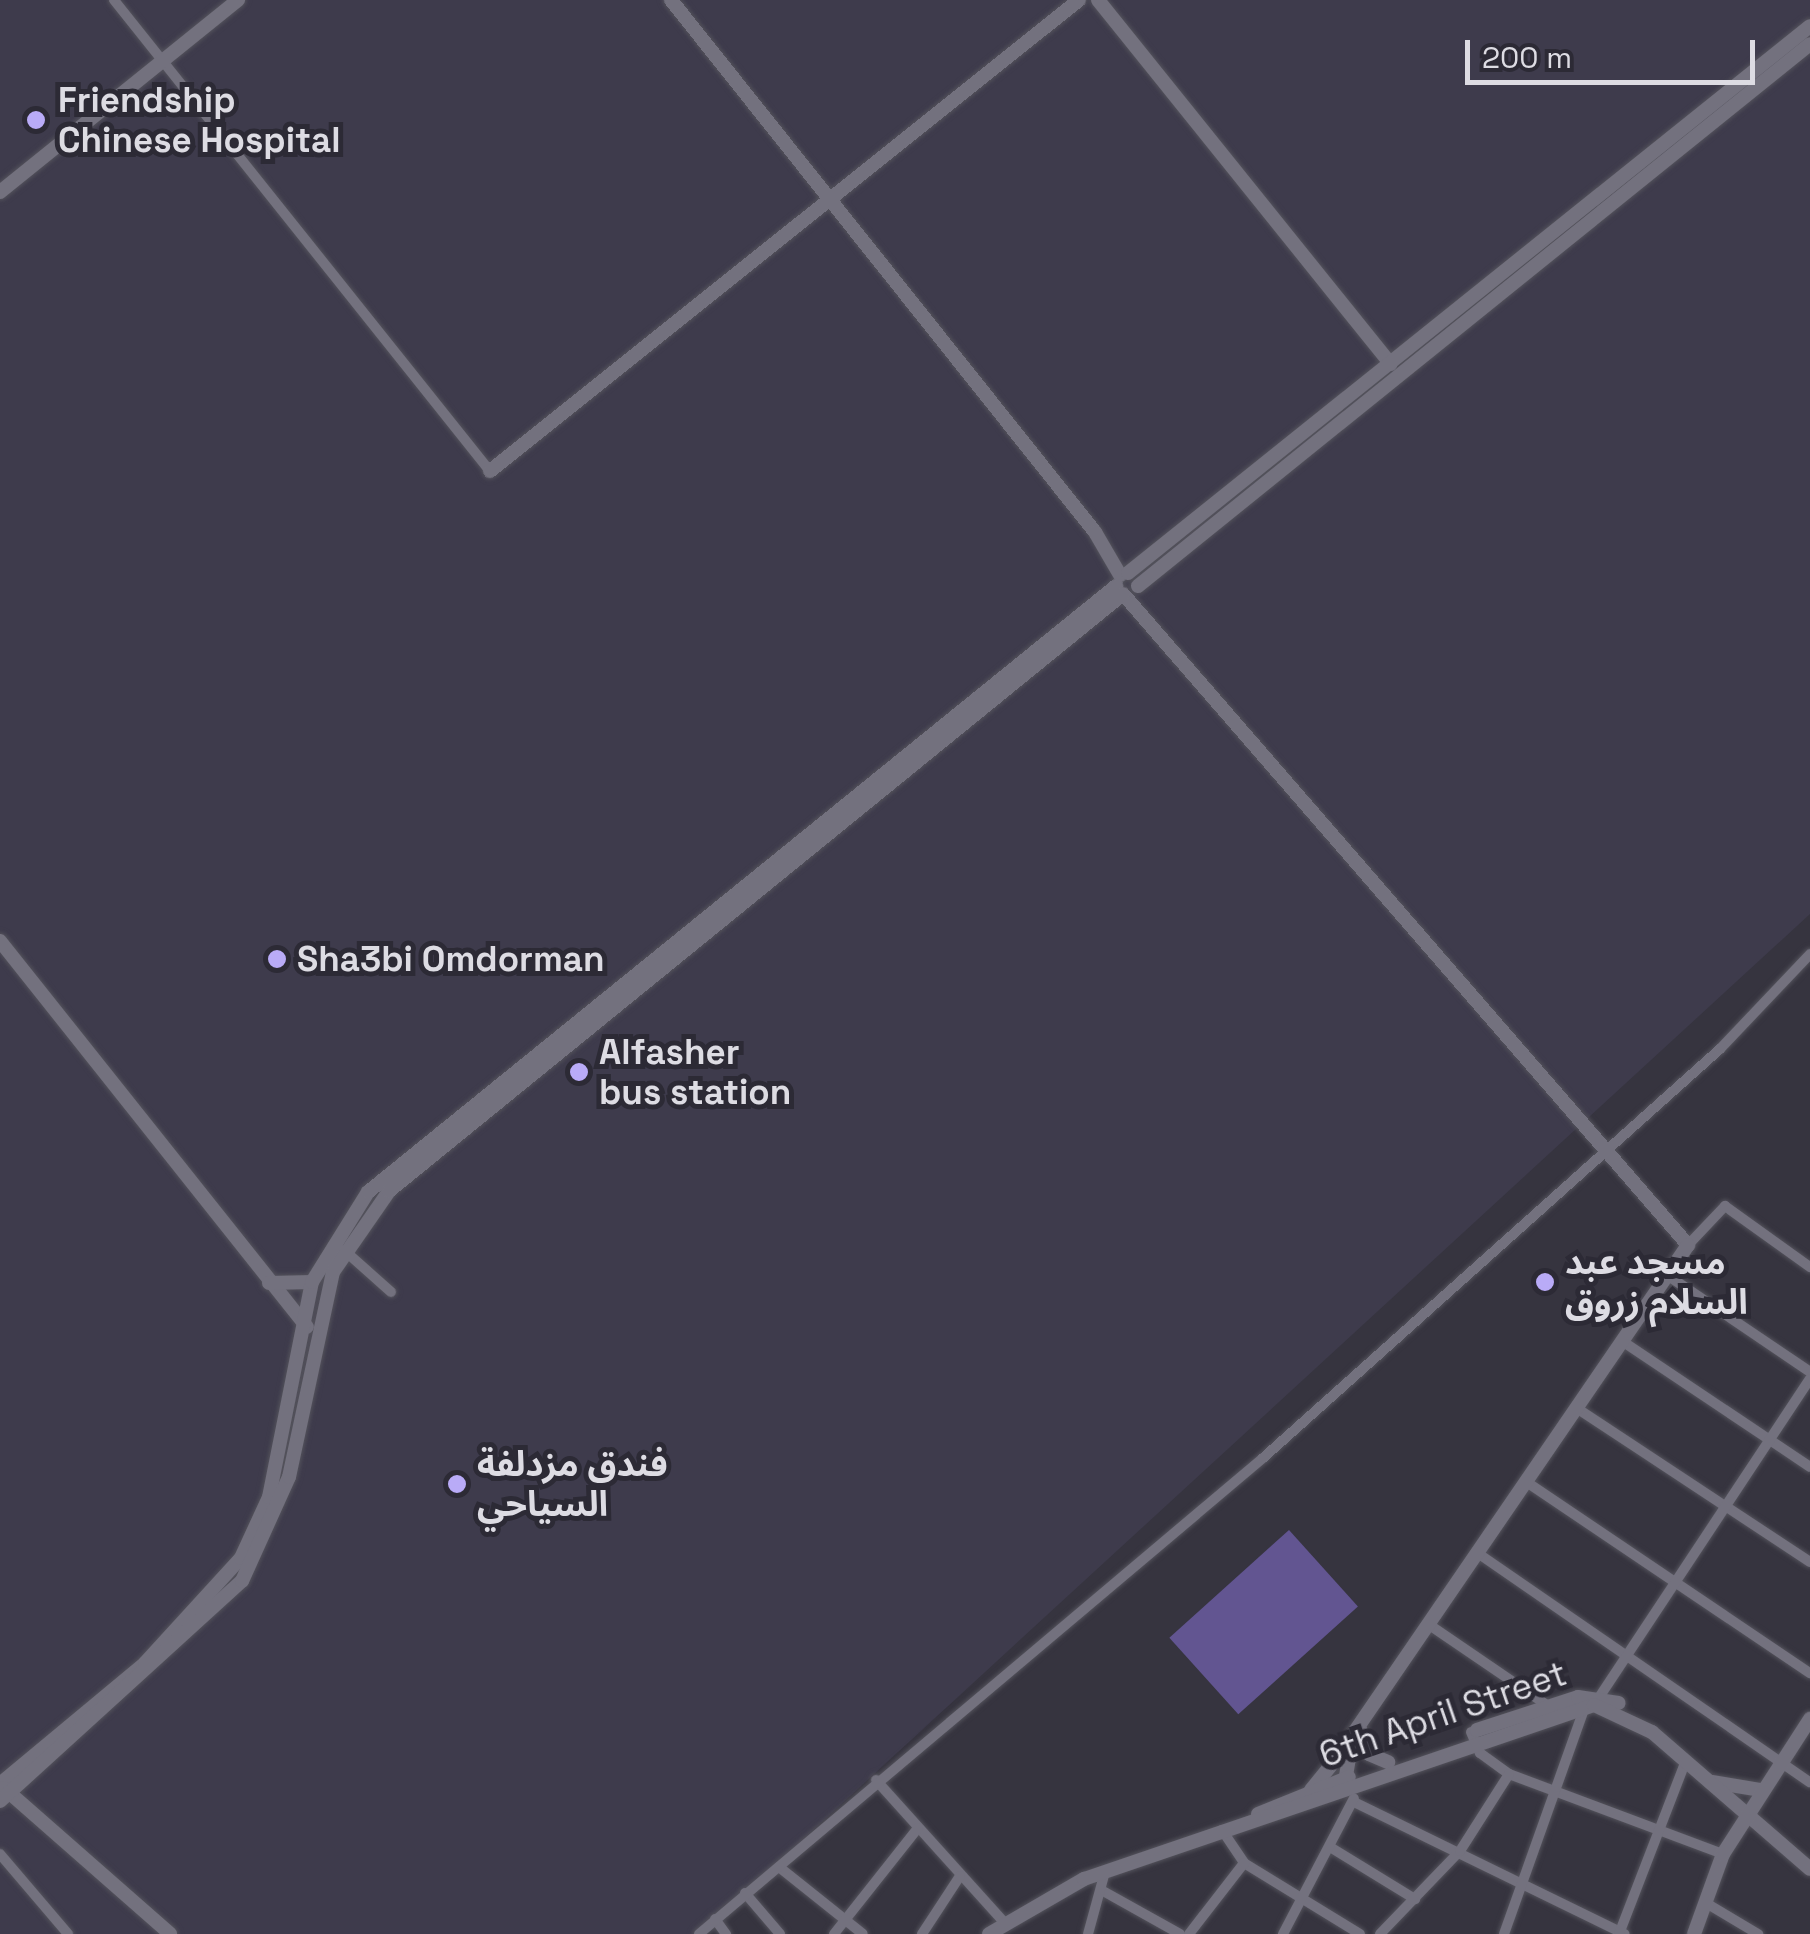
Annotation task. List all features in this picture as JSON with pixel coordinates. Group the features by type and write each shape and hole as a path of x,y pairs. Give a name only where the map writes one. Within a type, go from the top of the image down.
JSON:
{"street":[{"path":"114,0 490,472 1079,0"},
{"path":"0,192 238,0"},
{"path":"671,0 827,202 1095,532 1151,629 1606,1142 1688,1245"},
{"path":"1098,0 1391,364"},
{"path":"1127,586 1391,364 1810,26"},
{"path":"170,1934 2,1790 170,1646 232,1572 265,1510 309,1328 312,1282 368,1192 1810,44"},
{"path":"0,942 269,1283 309,1328"},
{"path":"698,1934 876,1780 1264,1458 1606,1142 1720,1050 1810,954"},
{"path":"309,1328 344,1250 397,1184 581,1020"},
{"path":"1311,1790 1364,1724 1688,1245 1726,1206 1810,1267"},
{"path":"344,1250 391,1292"},
{"path":"1668,1275 1810,1372"},
{"path":"269,1283 312,1282"},
{"path":"1622,1342 1810,1467"},
{"path":"1600,1696 1810,1379"},
{"path":"1578,1409 1810,1562"},
{"path":"1528,1483 1810,1673"},
{"path":"1479,1554 1783,1758 1810,1782"},
{"path":"1430,1626 1547,1705"},
{"name":"6th April Street","path":"1250,1820 1311,1790 1349,1782 1388,1762 1473,1736 1547,1705 1600,1696 1652,1732"},
{"path":"1504,1934 1585,1707"},
{"path":"989,1934 1004,1922 1105,1872 1473,1736 1585,1707 1606,1707 1652,1732 1810,1869"},
{"path":"1694,1934 1723,1854 1760,1790 1810,1719"},
{"path":"1364,1724 1369,1754 1388,1762"},
{"path":"1349,1782 1364,1724"},
{"path":"1473,1736 1509,1774 1723,1854"},
{"path":"1283,1934 1354,1802 1348,1744"},
{"path":"1354,1802 1460,1850 1622,1933 1686,1760"},
{"path":"1380,1934 1460,1850 1509,1774"},
{"path":"876,1780 1004,1922"},
{"path":"1708,1781 1760,1790"},
{"path":"834,1934 918,1828"},
{"path":"1222,1830 1244,1863 1360,1934"},
{"path":"1330,1847 1415,1898"},
{"path":"0,1854 68,1934"},
{"path":"1190,1934 1244,1863"},
{"path":"779,1867 863,1934"},
{"path":"1088,1934 1105,1872"},
{"path":"922,1934 960,1876"},
{"path":"1102,1891 1180,1934"},
{"path":"745,1894 780,1934"},
{"path":"1706,1903 1758,1934"},
{"path":"715,1919 726,1934"}],"shaded area":[{"path":"0,0 1810,0 1810,914 700,1934 0,1934"},
{"path":"1289,1530 1358,1607 1238,1714 1169,1638"}],"place":[{"name":"Friendship Chinese Hospital","path":"36,120"},
{"name":"Sha3bi Omdorman","path":"277,959"},
{"name":"Alfasher bus station","path":"579,1072"},
{"name":"مسجد عبد السلام زروق","path":"1545,1282"},
{"name":"فندق مزدلفة السياحي","path":"457,1484"}]}
